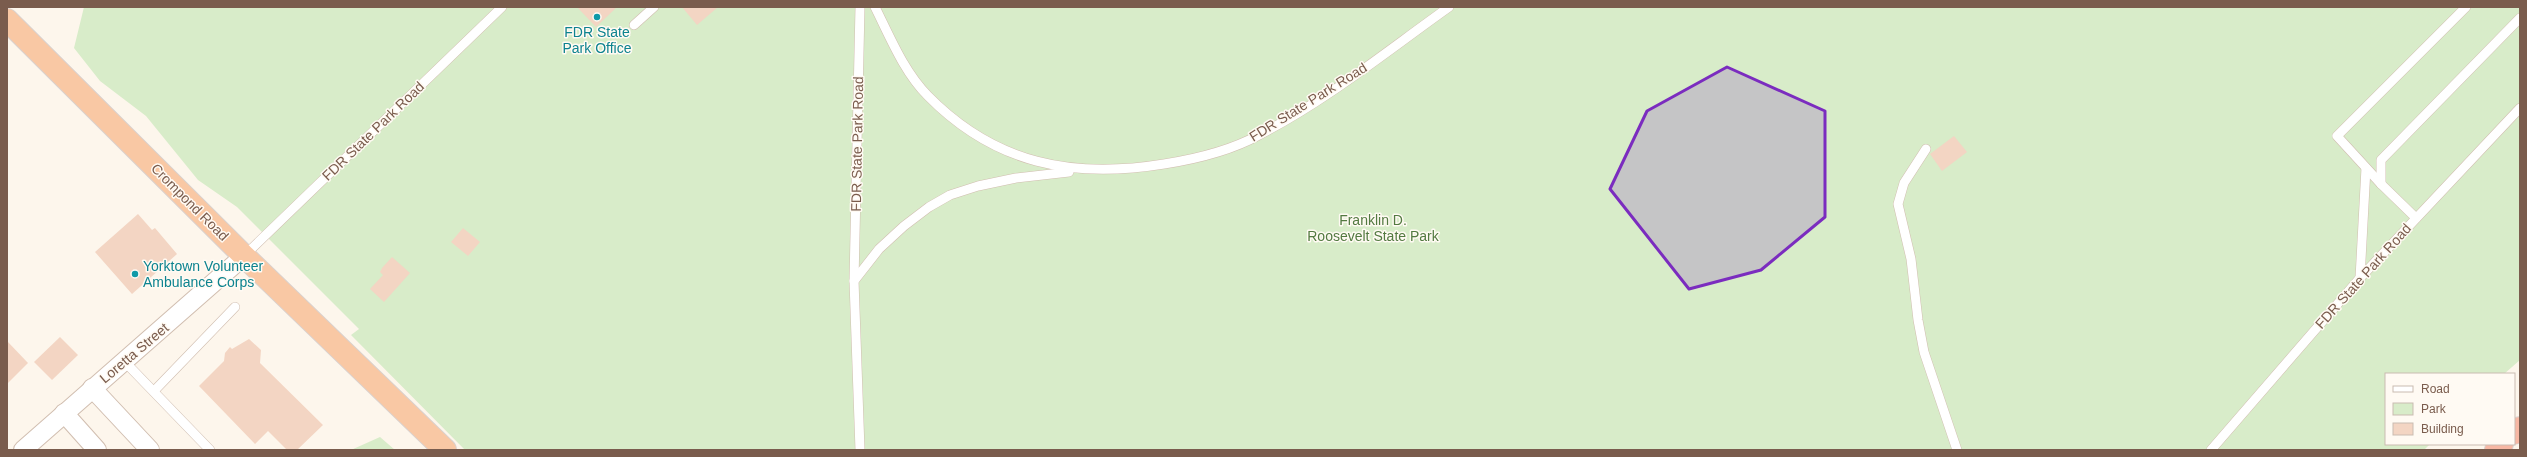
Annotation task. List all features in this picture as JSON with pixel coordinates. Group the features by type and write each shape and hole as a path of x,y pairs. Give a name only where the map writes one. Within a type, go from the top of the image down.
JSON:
{"highway":[{"name":"Crompond Road","path":"7,20 244,256 445,450"}],"street":[{"name":"Loretta Street","path":"23,450 244,256"},
{"path":"92,388 150,450"},
{"path":"64,413 97,450"}],"lane":[{"name":"FDR State Park Road","path":"244,256 502,7"},
{"path":"634,25 654,7"},
{"name":"FDR State Park Road","path":"860,7 854,281 860,450"},
{"name":"FDR State Park Road","path":"875,7 897,53 926,95 955,121 991,143 1025,158 1052,166 1082,170"},
{"name":"FDR State Park Road","path":"854,281 879,249 904,226 929,207 950,196 978,186 1016,178 1082,170 1139,168 1189,160 1228,148 1259,135 1331,91 1449,7"},
{"path":"2416,218 2381,184 2338,136 2466,7"},
{"path":"2381,184 2381,160 2520,18"},
{"name":"FDR State Park Road","path":"2211,450 2360,278 2520,108"},
{"path":"1926,148 1904,183 1898,204 1911,259 1918,320 1924,352 1957,450"},
{"path":"2360,278 2366,168"},
{"path":"154,392 235,307"},
{"path":"124,361 210,450"}],"highlighted area":[{"path":"1727,67 1825,111 1825,217 1761,270 1689,289 1610,189 1647,111"}],"green space":[{"name":"Franklin D. Roosevelt State Park","path":"84,7 2520,7 2520,360 2505,373 2385,373 2385,445 2429,445 2424,450 465,450 351,335 359,329 237,207 198,180 146,116 100,81 74,48"},
{"path":"380,437 395,450 351,450"}],"building":[{"name":"FDR State Park Office","path":"577,7 617,7 596,27"},
{"path":"682,7 718,7 697,25"},
{"path":"1954,136 1967,152 1942,171 1930,154"},
{"name":"Yorktown Volunteer Ambulance Corps","path":"138,214 152,230 155,228 177,254 132,294 95,252"},
{"path":"463,228 480,242 468,256 451,242"},
{"path":"392,257 410,273 384,302 370,289 383,275 380,272 382,268"},
{"path":"60,337 78,355 52,380 34,362"},
{"path":"249,339 261,350 260,363 323,425 297,450 287,450 268,431 255,444 199,386 224,361 225,353 230,347 232,349"},
{"path":"7,341 28,363 7,384"}],"place":[{"name":"FDR State Park Office","path":"597,17"},
{"name":"Yorktown Volunteer Ambulance Corps","path":"135,274"}]}
